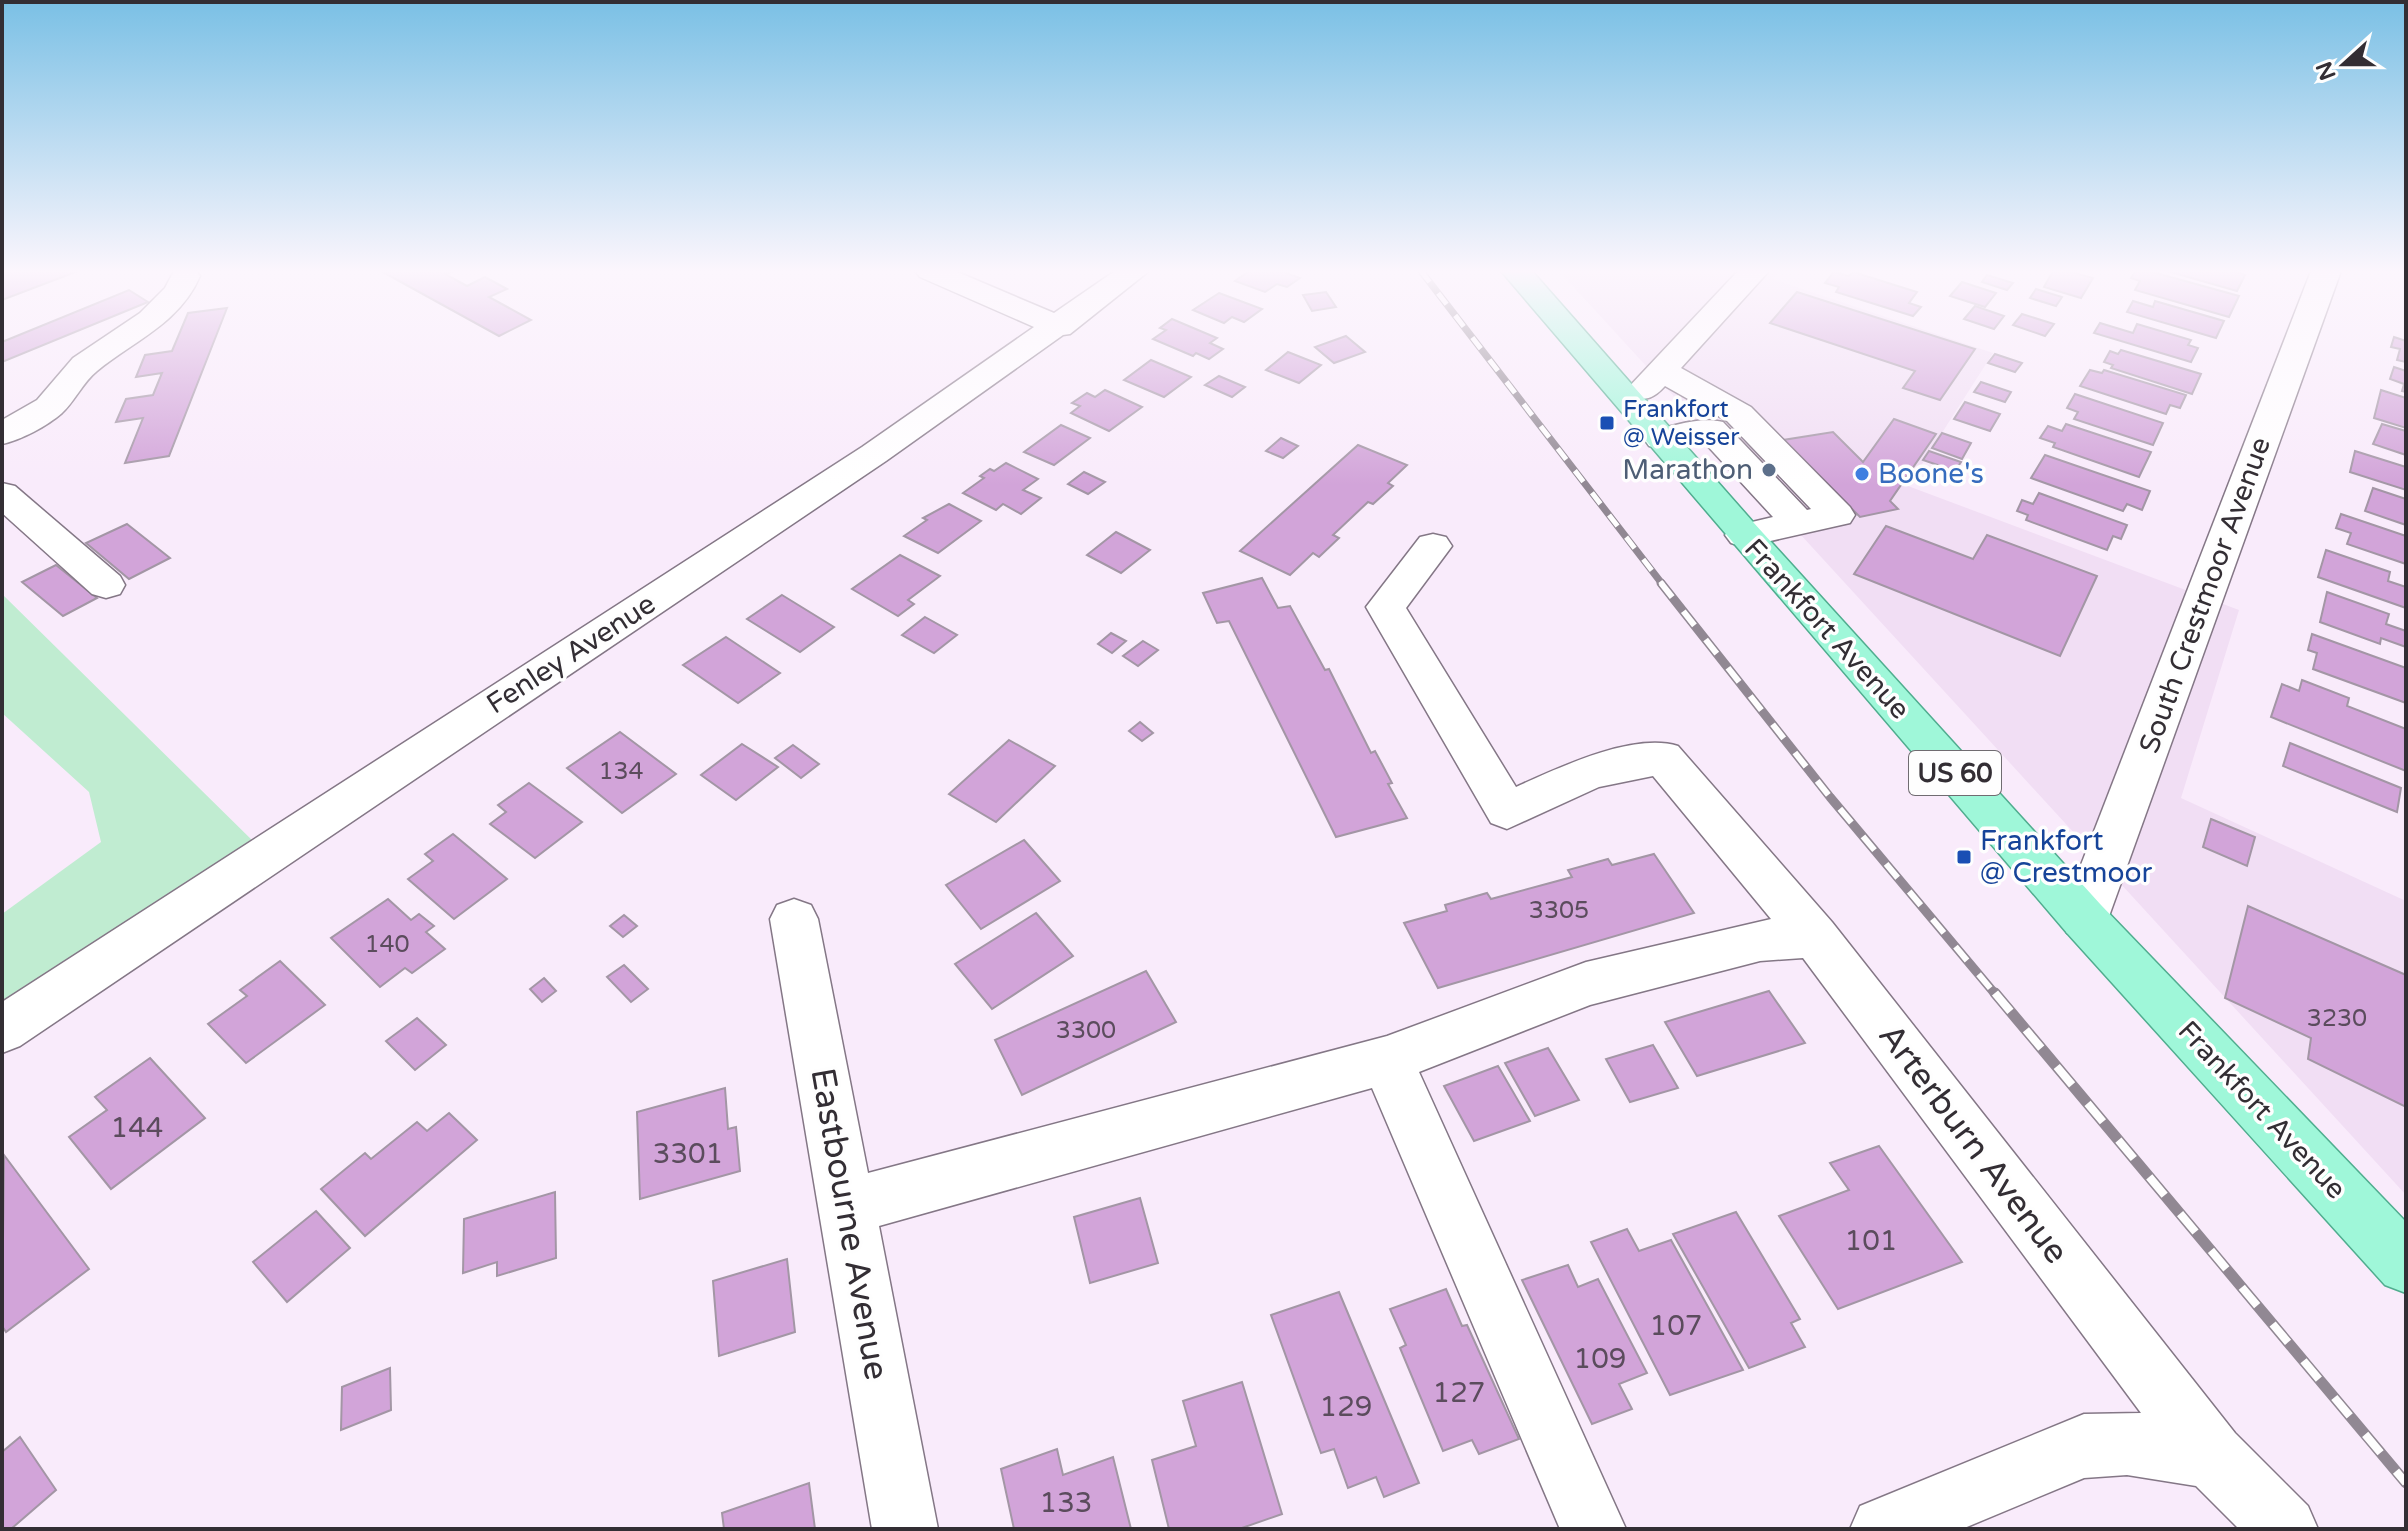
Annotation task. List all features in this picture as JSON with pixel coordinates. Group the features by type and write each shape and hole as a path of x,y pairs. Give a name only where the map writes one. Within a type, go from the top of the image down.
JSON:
{"main road":[{"name":"Frankfort Avenue","path":"1578,342 2084,919 2406,1264"}],"street":[{"path":"2,434 49,407 84,365 118,342"},
{"name":"Fenley Avenue","path":"2,1030 874,454 1036,342"},
{"path":"1630,403 1687,342"},
{"name":"South Crestmoor Avenue","path":"2084,919 2299,342"},
{"path":"1661,370 1725,422 1799,523 1744,535"},
{"path":"1661,439 1725,422"},
{"path":"2,494 106,585"},
{"name":"Arterburn Avenue","path":"1433,546 1386,607 1507,811 1590,772 1663,758 1815,937 2212,1456 2285,1529"},
{"name":"Eastbourne Avenue","path":"794,919 905,1529"},
{"path":"846,1207 1387,1060 1586,984 1760,940 1815,937"},
{"path":"1387,1060 1593,1529"},
{"path":"1883,1529 2084,1446 2127,1443 2212,1456"}],"shaded area":[{"path":"1624,342 1962,342 1993,353 1908,486 2239,610 2181,798 2406,901 2406,1195"}],"green space":[{"path":"2,594 260,848 2,1012 2,914 101,842 89,792 2,713"}],"building":[{"path":"2,342 50,342 2,362"},
{"path":"176,342 214,342 169,456 125,463 143,418 116,422 126,399 153,395 162,373 136,377 145,355 172,351"},
{"path":"1161,342 1211,342 1223,349 1209,359 1196,353 1193,356"},
{"path":"1328,342 1354,342 1365,352 1334,363 1315,347"},
{"path":"1829,342 1955,342 1975,349 1940,400 1903,388 1915,371"},
{"path":"2126,342 2190,342 2188,345 2198,348 2191,362"},
{"path":"2392,342 2406,342 2406,362 2397,360 2400,349 2391,347"},
{"path":"2121,350 2201,374 2192,394 2111,368 2113,365 2104,362 2110,351 2118,354"},
{"path":"1288,352 1321,365 1299,383 1266,370"},
{"path":"1995,354 2022,363 2015,372 1988,363"},
{"path":"1151,360 1191,377 1164,397 1124,380"},
{"path":"2394,367 2406,371 2406,392 2402,391 2404,384 2390,379"},
{"path":"2090,370 2102,373 2104,370 2186,395 2180,408 2170,405 2166,414 2080,386"},
{"path":"1219,376 1245,387 1232,397 1205,385"},
{"path":"1981,382 2011,392 2005,402 1974,392"},
{"path":"1105,390 1142,407 1109,431 1071,413 1080,406 1072,403 1087,393 1095,397"},
{"path":"2381,390 2406,398 2406,428 2374,418"},
{"path":"2075,394 2163,423 2153,445 2074,419 2078,412 2067,408"},
{"path":"1965,402 2000,414 1990,431 1954,419"},
{"name":"Boone's","path":"1894,419 1936,434 1890,501 1898,509 1860,517 1783,440 1833,432 1863,462"},
{"path":"2066,424 2151,452 2139,477 2053,447 2055,443 2040,438 2048,426 2062,431"},
{"path":"2382,424 2406,431 2406,455 2373,444"},
{"path":"1061,425 1090,438 1054,465 1024,452"},
{"path":"1942,433 1971,443 1962,459 1932,448"},
{"path":"1281,438 1298,446 1283,458 1266,451"},
{"path":"1358,445 1407,465 1388,483 1393,486 1373,504 1368,502 1333,535 1339,538 1319,557 1313,553 1290,575 1240,551"},
{"path":"1929,451 1961,462 1955,471 1923,460"},
{"path":"2355,451 2406,467 2406,490 2350,472"},
{"path":"2045,455 2150,491 2142,510 2127,504 2123,511 2031,478"},
{"path":"1006,463 1038,479 1023,490 1041,498 1021,514 1003,504 996,510 963,493 984,478 980,476 990,469 994,471"},
{"path":"1084,472 1105,482 1088,494 1068,484"},
{"path":"2373,488 2406,499 2406,525 2365,511"},
{"path":"2039,493 2127,525 2121,539 2113,536 2107,550 2026,520 2028,515 2017,511 2022,500 2033,504"},
{"path":"949,504 981,521 938,553 904,536 927,520 923,518"},
{"path":"2341,514 2406,536 2406,564 2347,544 2351,533 2336,528"},
{"path":"127,524 170,558 129,579 86,543"},
{"path":"1886,526 1973,559 1987,535 2097,576 2060,656 1854,574"},
{"path":"1116,532 1150,550 1121,573 1087,555"},
{"path":"2326,550 2390,572 2388,581 2406,587 2406,608 2318,577"},
{"path":"900,555 940,576 908,600 914,604 898,616 852,589"},
{"path":"56,565 97,598 63,616 22,582"},
{"path":"1262,578 1278,608 1290,606 1325,670 1329,669 1371,753 1375,751 1392,783 1388,784 1407,818 1336,837 1229,621 1217,623 1203,593"},
{"path":"2327,592 2389,614 2386,624 2406,631 2406,647 2381,638 2380,644 2320,622"},
{"path":"782,595 834,627 800,652 747,619"},
{"path":"925,617 957,635 934,653 902,635"},
{"path":"1111,633 1126,641 1112,653 1098,644"},
{"path":"2312,634 2406,668 2406,703 2313,669 2317,653 2308,650"},
{"path":"726,637 780,673 738,703 683,665"},
{"path":"1143,641 1158,650 1138,666 1123,656"},
{"path":"2302,680 2349,698 2347,706 2406,729 2406,771 2271,717 2282,684 2299,691"},
{"path":"1140,722 1153,733 1142,741 1129,731"},
{"path":"620,732 676,774 622,813 567,768"},
{"path":"1009,740 1055,766 996,822 949,794"},
{"path":"2290,743 2401,788 2397,812 2283,766"},
{"path":"742,744 778,767 736,800 701,775"},
{"path":"793,745 819,764 801,778 775,758"},
{"path":"529,783 582,822 535,858 490,824 506,812 498,805"},
{"path":"2211,819 2255,837 2247,866 2203,847"},
{"path":"453,834 507,879 454,919 408,879 433,861 425,854"},
{"path":"1024,840 1060,881 981,929 946,885"},
{"path":"1654,854 1694,913 1438,988 1404,923 1447,911 1445,905 1487,893 1491,899 1572,877 1568,870 1608,859 1612,865"},
{"path":"388,899 411,920 419,914 434,926 426,932 445,949 412,973 405,968 380,987 331,938"},
{"path":"2248,906 2406,975 2406,1107 2308,1059 2311,1038 2225,998"},
{"path":"1036,913 1073,956 992,1009 955,964"},
{"path":"624,915 637,926 623,937 610,926"},
{"path":"280,961 325,1005 246,1063 208,1024 247,996 240,990"},
{"path":"624,965 648,989 631,1002 607,977"},
{"path":"1146,971 1176,1022 1022,1095 995,1040"},
{"path":"544,978 556,991 542,1002 530,989"},
{"path":"1769,991 1805,1043 1697,1076 1665,1022"},
{"path":"417,1018 446,1045 415,1070 386,1041"},
{"path":"1653,1045 1678,1088 1630,1102 1606,1059"},
{"path":"1548,1048 1579,1100 1535,1116 1505,1063"},
{"path":"150,1058 205,1118 111,1189 69,1137 107,1110 95,1097"},
{"path":"1498,1066 1530,1121 1474,1141 1444,1086"},
{"path":"725,1088 728,1129 736,1127 740,1171 640,1199 637,1112"},
{"path":"449,1113 477,1140 365,1236 321,1189 365,1153 371,1159 417,1122 427,1131"},
{"path":"1879,1146 1962,1262 1838,1309 1779,1216 1849,1190 1830,1163"},
{"path":"4,1155 89,1269 6,1332 2,1326"},
{"path":"555,1192 556,1258 497,1276 497,1262 463,1273 464,1219"},
{"path":"1140,1198 1158,1263 1090,1283 1074,1217"},
{"path":"316,1211 350,1248 287,1302 253,1262"},
{"path":"1736,1212 1800,1319 1791,1323 1805,1347 1749,1368 1673,1234"},
{"path":"1627,1229 1639,1251 1671,1240 1743,1370 1670,1395 1591,1242"},
{"path":"787,1259 795,1332 719,1356 713,1281"},
{"path":"1568,1265 1578,1287 1598,1279 1647,1373 1619,1384 1632,1409 1592,1424 1522,1280"},
{"path":"1446,1289 1462,1326 1467,1325 1519,1439 1479,1454 1472,1440 1443,1451 1400,1348 1406,1345 1390,1309"},
{"path":"1339,1292 1419,1483 1384,1497 1376,1477 1348,1488 1334,1449 1321,1453 1271,1315"},
{"path":"390,1368 391,1410 341,1430 342,1387"},
{"path":"1242,1382 1282,1514 1239,1529 1169,1529 1152,1460 1196,1446 1183,1401"},
{"path":"20,1437 56,1490 11,1529 2,1529 2,1452"},
{"path":"1057,1449 1063,1475 1113,1457 1131,1529 1014,1529 1001,1469"},
{"path":"809,1483 815,1529 724,1529 722,1513"}],"railway":[{"path":"1476,342 1663,585"},
{"path":"1661,583 1830,797 1996,995"},
{"path":"1995,993 2406,1483"}],"place":[{"name":"Frankfort @ Weisser","path":"1607,423"},
{"name":"Marathon","path":"1769,470"},
{"name":"Boone's","path":"1862,474"},
{"name":"Frankfort @ Crestmoor","path":"1964,857"}]}
